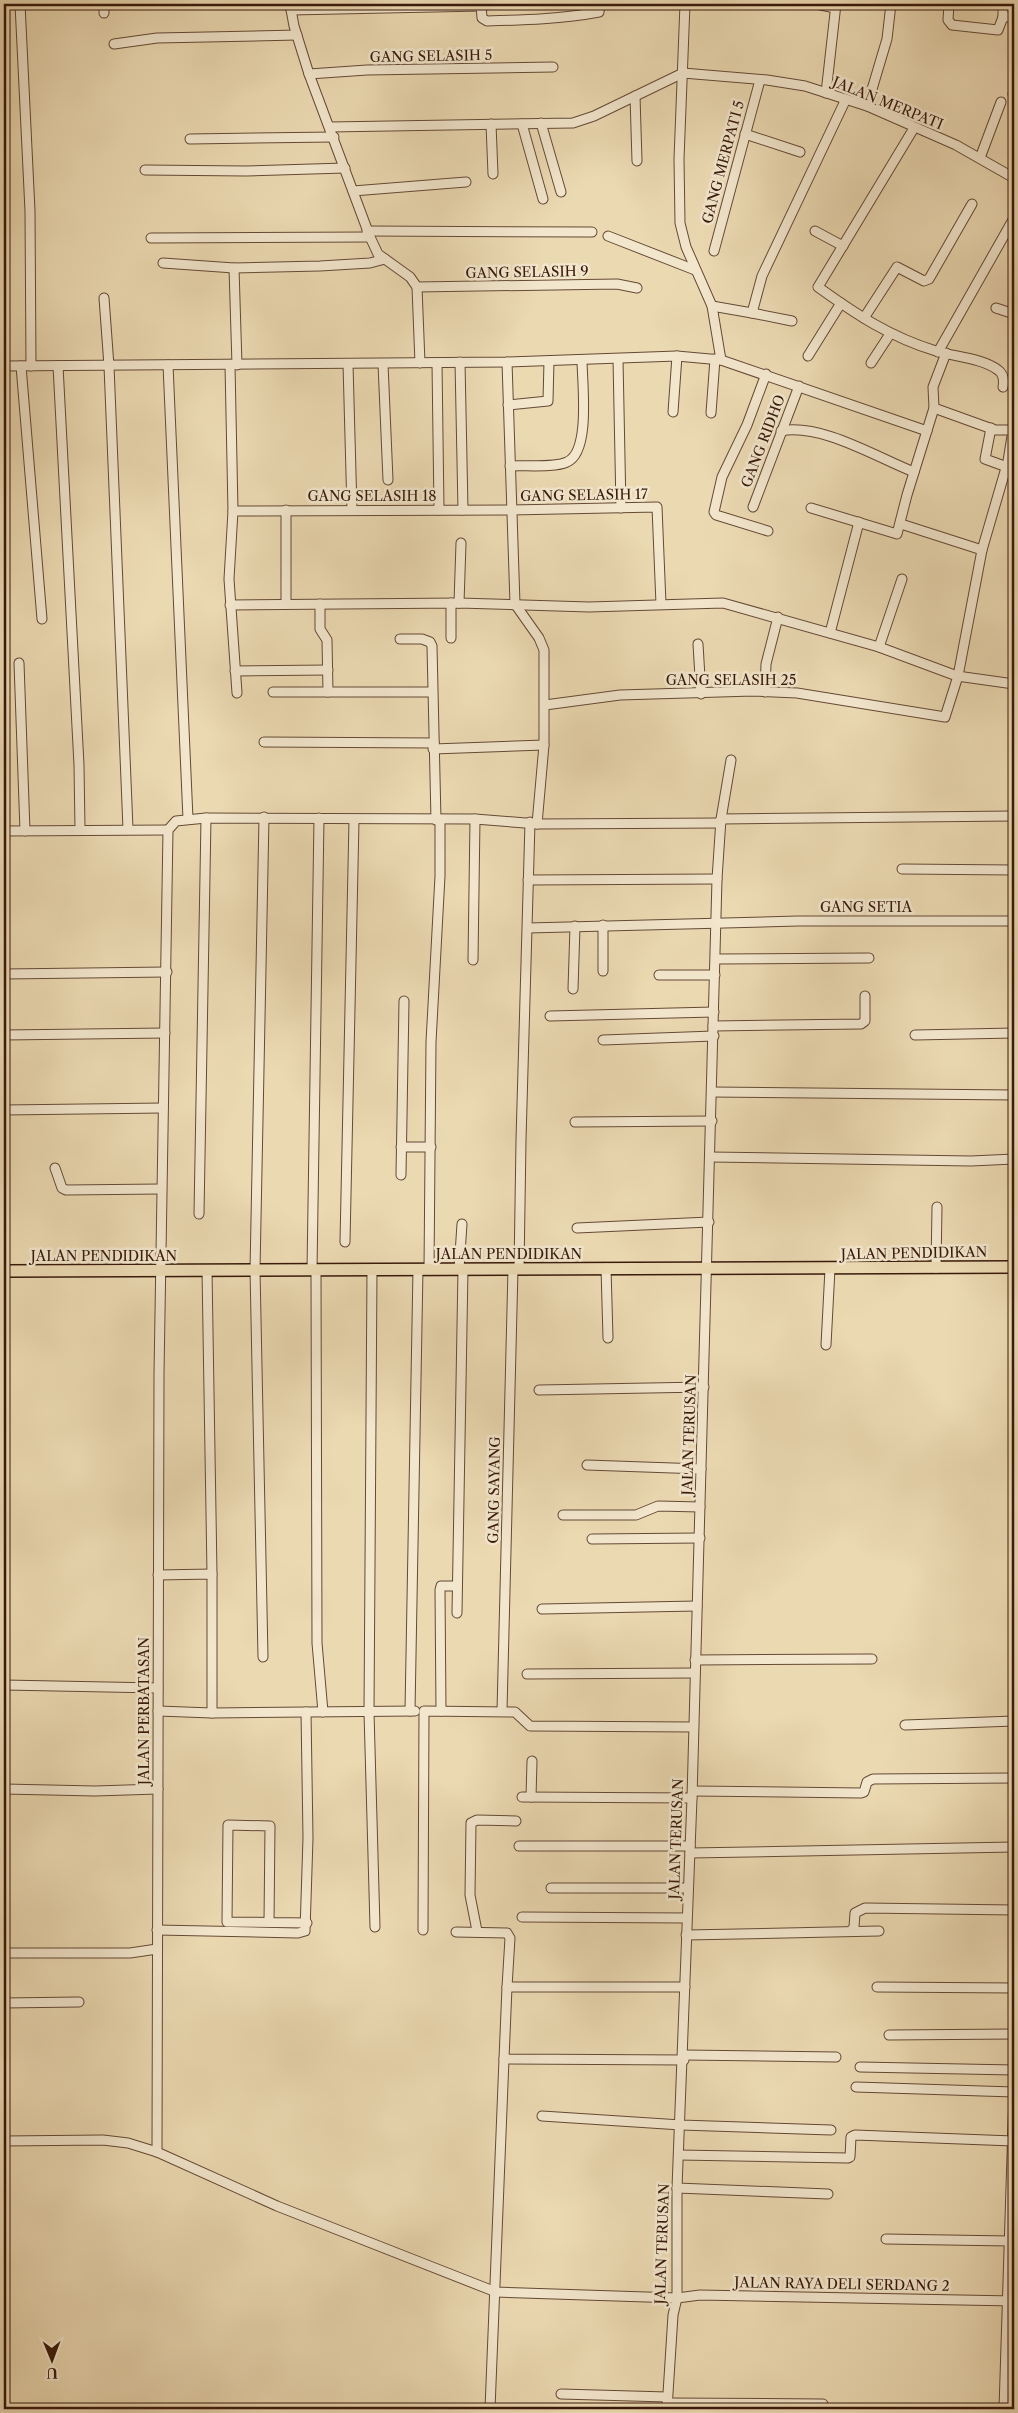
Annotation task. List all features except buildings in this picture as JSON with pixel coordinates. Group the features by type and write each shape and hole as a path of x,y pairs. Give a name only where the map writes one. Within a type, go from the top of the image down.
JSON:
{"main road":[{"name":"JALAN PENDIDIKAN","path":"4,1272 1014,1267"}],"street":[{"path":"20,4 30,211 26,366 42,619"},
{"path":"104,4 104,14"},
{"path":"420,363 417,287 410,277 378,254 310,74 290,7 481,5 482,18 488,21 565,18 581,13 599,12 600,4"},
{"path":"685,4 679,159 680,223 686,247 712,306 718,359 711,413"},
{"path":"816,4 835,6 826,93"},
{"path":"867,106 887,39 891,4"},
{"path":"949,4 948,20 952,24 998,30 1003,17 1003,4"},
{"path":"1003,17 1014,18"},
{"path":"114,44 156,38 297,35"},
{"name":"GANG SELASIH 5","path":"310,74 367,70 553,67"},
{"path":"330,127 522,124 584,121 683,73"},
{"name":"JALAN MERPATI","path":"683,73 805,86 867,106 956,145 1014,178"},
{"name":"GANG MERPATI 5","path":"714,251 760,80"},
{"path":"636,96 637,161"},
{"path":"752,313 762,276 846,100"},
{"path":"980,158 1001,102"},
{"path":"541,123 561,192"},
{"path":"491,124 492,174"},
{"path":"522,124 543,199"},
{"path":"914,128 818,287 890,334 942,352 963,356 999,370 1003,376 1003,387"},
{"path":"745,134 800,152"},
{"path":"190,139 334,137"},
{"path":"145,170 246,171 345,168"},
{"path":"353,192 466,182"},
{"path":"864,318 897,266 924,281 930,279 972,204"},
{"path":"811,508 897,534 934,408 933,387 942,352 1014,218"},
{"path":"815,231 843,246"},
{"path":"151,238 592,232"},
{"path":"608,236 695,270"},
{"path":"164,263 234,268 330,266 370,263 384,259"},
{"path":"234,268 233,510 229,579 237,693"},
{"name":"GANG SELASIH 9","path":"417,287 623,284 637,288"},
{"path":"104,298 109,366 128,830"},
{"path":"808,356 842,303"},
{"path":"712,306 792,321"},
{"path":"996,308 1014,314"},
{"path":"871,363 890,334"},
{"path":"4,366 383,364 549,361 676,356 718,359 927,431"},
{"path":"673,412 676,356"},
{"path":"618,359 621,508"},
{"path":"510,466 561,464 571,460 575,455 582,436 582,360"},
{"path":"508,404 548,400 549,361"},
{"path":"460,362 463,510"},
{"path":"506,362 515,604"},
{"path":"437,363 440,510"},
{"path":"348,364 352,510"},
{"path":"383,364 388,480"},
{"path":"168,365 188,819"},
{"path":"58,366 79,765 80,830"},
{"path":"766,374 747,426 722,477 714,512 716,515 768,531"},
{"name":"GANG RIDHO","path":"753,507 799,386"},
{"path":"934,408 991,428 1014,430 1007,467 982,550 958,676"},
{"path":"781,431 796,428 827,434 914,472"},
{"path":"991,428 985,459 1007,467"},
{"name":"GANG SELASIH 17","path":"512,510 657,507 661,604"},
{"name":"GANG SELASIH 18","path":"233,510 512,510"},
{"path":"286,510 286,604"},
{"path":"830,633 859,522"},
{"path":"901,524 982,550"},
{"path":"451,638 461,543"},
{"path":"879,647 902,579"},
{"path":"230,605 455,603 588,607 723,603 879,647 958,676 1014,684"},
{"path":"320,604 320,629 327,636 328,692"},
{"name":"GANG SAYANG","path":"502,1711 528,928 528,880 544,745 545,705 543,644 515,604"},
{"path":"765,692 767,658 778,618"},
{"path":"400,639 422,639 430,642 432,651 438,820 431,1042 431,1147 424,1269 410,1711"},
{"path":"698,644 701,694"},
{"path":"19,663 25,831"},
{"path":"235,670 328,670"},
{"name":"GANG SELASIH 25","path":"545,705 620,695 797,693 942,718 945,717 958,676"},
{"path":"273,692 432,692"},
{"path":"264,742 434,746 544,745"},
{"name":"JALAN TERUSAN","path":"667,2403 673,2314 677,2298 677,2188 684,2057 686,1918 700,1538 717,879 721,821 731,760"},
{"path":"4,831 168,830 176,821 188,819 264,817 354,820 475,819 534,823 1014,816"},
{"path":"263,1657 255,1270 264,817"},
{"path":"199,1214 206,818"},
{"path":"319,818 314,1270 315,1494 317,1642 323,1712"},
{"path":"473,960 475,819"},
{"path":"345,1242 354,820"},
{"name":"JALAN PERBATASAN","path":"157,2152 160,1271 167,972 168,830"},
{"path":"902,869 1014,870"},
{"path":"528,880 717,879"},
{"name":"GANG SETIA","path":"528,928 717,923 1014,921"},
{"path":"603,925 603,971"},
{"path":"573,988 575,926"},
{"path":"716,959 869,958"},
{"path":"4,974 167,972"},
{"path":"659,975 715,975"},
{"path":"714,1026 861,1024 865,1021 865,996"},
{"path":"401,1175 404,1001"},
{"path":"550,1016 714,1012"},
{"path":"4,1035 165,1033"},
{"path":"915,1036 1014,1033"},
{"path":"603,1040 714,1036"},
{"path":"712,1092 1014,1095"},
{"path":"4,1110 163,1108"},
{"path":"575,1122 712,1122"},
{"path":"401,1147 431,1147"},
{"path":"710,1157 971,1161 1014,1159"},
{"path":"55,1168 62,1188 66,1190 161,1189"},
{"path":"936,1268 937,1206"},
{"path":"577,1228 709,1222"},
{"path":"457,1613 462,1224"},
{"path":"606,1268 608,1338"},
{"path":"826,1345 830,1269"},
{"path":"207,1270 212,1574 212,1713"},
{"path":"372,1270 368,1712 375,1927"},
{"path":"539,1390 704,1387"},
{"path":"587,1465 701,1469"},
{"path":"563,1515 636,1515 658,1506 700,1507"},
{"path":"592,1539 700,1538"},
{"path":"158,1575 212,1574"},
{"path":"440,1711 440,1590 441,1586 457,1586"},
{"path":"542,1609 697,1606"},
{"path":"695,1660 872,1659"},
{"path":"526,1674 695,1673"},
{"path":"4,1685 158,1688"},
{"path":"158,1711 212,1713 502,1711 515,1712 530,1726 693,1728"},
{"path":"423,1930 424,1711"},
{"path":"158,1930 298,1933 305,1931 307,1923 306,1712"},
{"path":"905,1725 1014,1721"},
{"path":"532,1761 526,1798 692,1794 861,1794 864,1792 867,1782 873,1779 1014,1778"},
{"path":"4,1789 95,1791 158,1789"},
{"path":"477,1931 470,1896 471,1823 477,1820 516,1821"},
{"path":"269,1922 270,1826 228,1825 227,1922 307,1923"},
{"path":"519,1846 690,1849 1014,1847"},
{"path":"552,1888 688,1888"},
{"path":"851,1931 854,1927 855,1913 865,1908 1014,1910"},
{"path":"522,1917 686,1918"},
{"path":"686,1935 880,1931"},
{"path":"456,1932 507,1933 510,1938 490,2409"},
{"path":"4,1953 121,1953 158,1949"},
{"path":"877,1986 1014,1988"},
{"path":"507,1988 685,1987"},
{"path":"4,2003 79,2002"},
{"path":"889,2035 1014,2034"},
{"path":"504,2059 836,2057"},
{"path":"860,2067 1014,2070"},
{"path":"856,2087 1014,2092 1011,2301 1004,2408 1014,2406"},
{"path":"542,2116 681,2125 831,2130"},
{"path":"679,2155 848,2158 850,2157 851,2137 855,2135 1013,2141"},
{"name":"JALAN RAYA DELI SERDANG 2","path":"4,2141 115,2141 157,2152 277,2206 496,2292 677,2298 700,2296 1011,2301"},
{"path":"677,2188 828,2194"},
{"path":"886,2239 1011,2235"},
{"path":"561,2394 667,2403 823,2404"}]}
